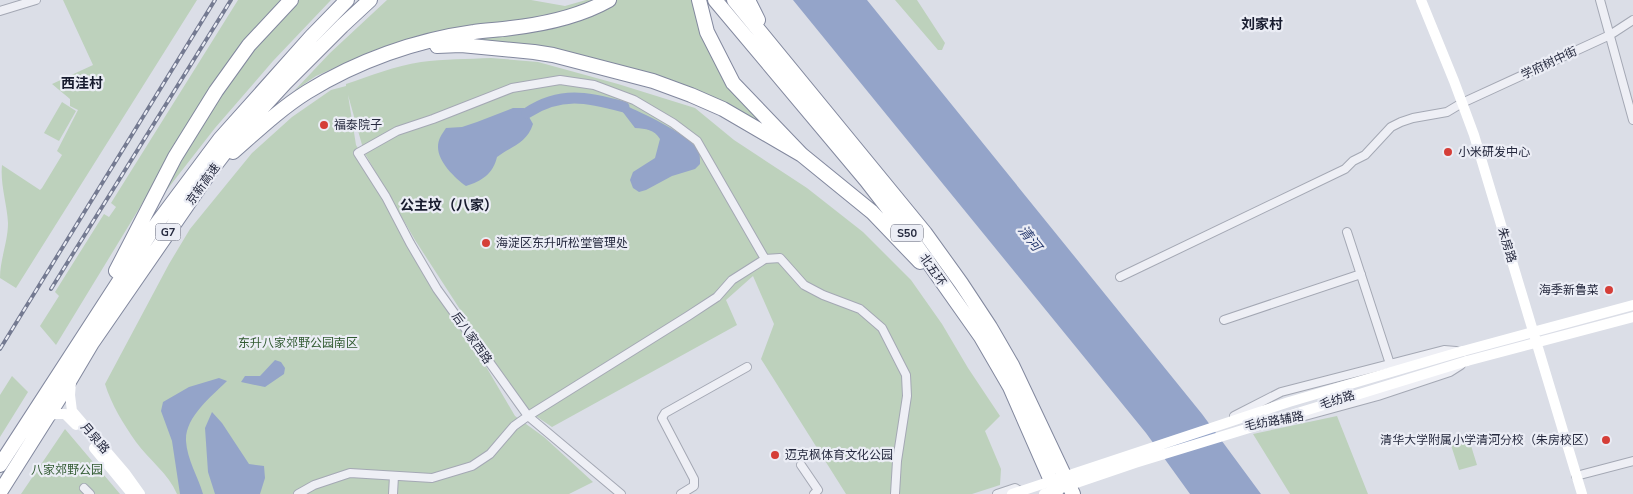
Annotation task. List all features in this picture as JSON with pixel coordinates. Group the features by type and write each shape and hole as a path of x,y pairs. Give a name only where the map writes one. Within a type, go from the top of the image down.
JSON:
{"highway":[{"path":"88,327 175,157 216,91 249,45 292,0"},
{"name":"京新高速","path":"0,464 155,226 220,139 311,37 347,0"},
{"name":"京新高速","path":"0,492 92,343 210,172 242,130 285,83 370,0"},
{"path":"210,172 269,120 307,92 369,61 430,40 566,18 592,10 609,0"},
{"path":"699,0 708,32 733,83 802,155 872,212 950,293"},
{"name":"北五环","path":"715,0 866,180 914,242 981,337 1010,387 1057,494"},
{"name":"北五环","path":"734,0 924,233 990,327 1012,365 1073,494"},
{"path":"748,0 769,41"},
{"path":"401,50 446,46 486,47 553,55 653,81 723,109 802,155"}],"main road":[{"name":"朱房路","path":"1420,0 1474,135 1582,494"},
{"path":"1535,338 1633,305"},
{"path":"1465,356 1535,338 1633,317"},
{"name":"毛纺路","path":"1012,494 1289,402 1465,356"},
{"name":"毛纺路","path":"1044,494 1465,356"},
{"name":"月泉路","path":"73,375 70,394 72,411 125,473 140,494"},
{"name":"月泉路","path":"47,418 60,413 69,417 132,494"}],"street":[{"path":"0,10 36,0"},
{"path":"1600,0 1633,120"},
{"name":"学府树中街","path":"1120,277 1345,169 1353,161 1365,155 1392,127 1401,122 1447,112 1462,103 1610,34 1633,20"},
{"name":"后八家西路","path":"621,494 528,416 437,289 410,244 386,197 358,153 397,131 512,88 560,80 594,85 634,100 674,123 697,141 765,259"},
{"path":"1347,232 1390,364"},
{"path":"298,494 314,485 350,473 432,478 472,466 490,454 514,426 528,416 717,297 732,280 765,259 780,258 804,285 823,295 860,309 882,328 906,375 906,396 897,461 895,494"},
{"path":"1224,320 1361,274"},
{"name":"毛纺路辅路","path":"1135,458 1234,428 1283,422 1378,396 1450,372 1465,356 1444,350 1281,392 1232,418"},
{"path":"680,494 694,486 694,479 662,418 665,413 747,367"},
{"path":"1576,476 1633,461"},
{"path":"801,465 818,490 814,494"},
{"path":"393,494 394,476"},
{"path":"997,494 1015,488 1025,494"}],"green space":[{"path":"63,0 197,0 16,288 0,278 8,223 2,165 40,190 42,188 62,155 57,151 78,110 70,106 70,99 52,84 93,65"},
{"path":"238,0 331,0 273,61 215,128 162,196 148,194 56,345 40,326 59,296 55,292 104,214 109,217 116,207 111,203"},
{"path":"387,0 531,0 565,6 586,0 695,0 696,7 765,126 574,55 501,42 429,34 366,54 316,76 294,91 330,53"},
{"path":"895,0 917,0 945,43 942,50 938,50"},
{"name":"东升八家郊野公园南区","path":"491,58 538,62 695,108 734,140 807,188 863,232 911,280 942,324 1000,416 985,431 1001,469 1000,485 972,494 846,494 761,359 774,324 753,276 726,300 737,325 552,427 524,408 415,240 364,152 348,95 356,145 515,416 544,437 593,482 569,494 177,494 164,473 141,449 127,429 114,407 105,384 169,264 190,229 252,153 292,117 331,90 383,72 421,62"},
{"path":"62,102 76,111 59,141 44,133"},
{"path":"12,376 28,392 0,437 0,395"},
{"path":"1337,416 1368,494 1290,494 1253,434"},
{"name":"八家郊野公园","path":"65,429 120,494 21,494"},
{"path":"1468,436 1477,465 1459,470 1450,442"}],"water":[{"name":"清河","path":"793,0 867,0 1202,414 1261,494 1190,494 1146,433"},
{"path":"624,107 629,107 678,132 699,152 700,164 695,169 672,176 646,190 639,192 633,188 630,180 633,172 655,158 660,139 652,131 635,128 622,111"},
{"path":"513,108 524,108 533,124 527,136 497,157 493,168 486,176 466,186 452,174 444,164 439,153 439,142 446,128 462,127"},
{"path":"275,360 281,362 285,368 284,374 265,387 241,382 245,376 260,376"},
{"path":"219,378 227,381 200,408 187,432 188,454 203,494 180,494 172,441 161,411 163,402 189,387"},
{"path":"212,412 222,423 249,464 264,466 265,478 260,494 215,494 208,472 205,428"}],"waterway":[{"path":"527,113 551,101 574,98 624,107"}],"railway":[{"path":"0,349 215,0"},
{"path":"51,289 231,0"}],"place":[{"name":"福泰院子","path":"324,125"},
{"name":"小米研发中心","path":"1448,152"},
{"name":"海淀区东升听松堂管理处","path":"486,243"},
{"name":"海季新鲁菜","path":"1609,290"},
{"name":"清华大学附属小学清河分校（朱房校区）","path":"1606,440"},
{"name":"迈克枫体育文化公园","path":"775,455"}],"district":[{"name":"刘家村","path":"1262,24"},
{"name":"西洼村","path":"82,83"},
{"name":"公主坟（八家）","path":"449,205"}]}
